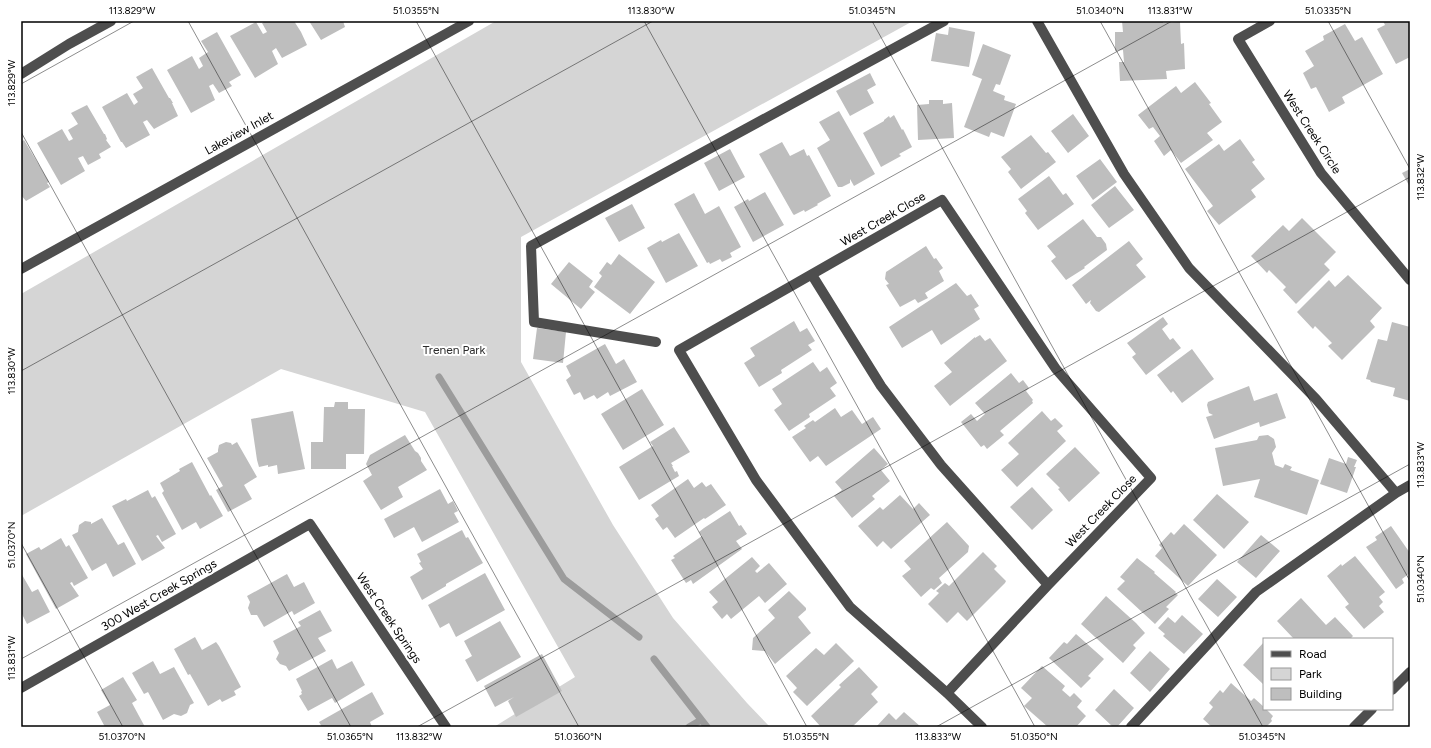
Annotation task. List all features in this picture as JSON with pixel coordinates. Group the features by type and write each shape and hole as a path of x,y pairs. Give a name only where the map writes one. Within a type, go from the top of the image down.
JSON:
{"street":[{"path":"21,74 69,44 111,21"},
{"name":"Lakeview Inlet","path":"21,269 469,21"},
{"path":"656,342 534,322 531,246 944,21"},
{"path":"1037,21 1124,174 1189,268 1316,399 1396,492"},
{"name":"West Creek Circle","path":"1270,21 1238,39 1321,173 1410,280"},
{"name":"West Creek Close","path":"947,693 1151,478 1056,369 942,200 679,350 756,480 850,607 947,693 982,727"},
{"path":"812,275 881,386 941,465 1048,585"},
{"path":"1131,727 1256,592 1396,492 1410,485"},
{"name":"300 West Creek Springs","path":"21,688 310,524"},
{"name":"West Creek Springs","path":"310,524 446,727"},
{"path":"1393,689 1410,672"},
{"path":"1354,727 1371,710"}],"green space":[{"name":"Trenen Park","path":"496,21 913,21 521,237 521,362 613,525 673,618 747,703 770,727 494,727 575,677 425,412 281,369 21,516 21,294"}],"building":[{"path":"266,21 294,21 307,45 282,58 276,48 272,51 278,64 255,78 230,36 256,22 263,34 267,32 262,23"},
{"path":"309,21 343,21 345,27 321,40"},
{"path":"1122,21 1163,21 1163,23 1180,22 1181,44 1184,43 1185,69 1166,71 1167,79 1120,81 1119,62 1124,62 1123,50 1115,51 1115,32 1123,32"},
{"path":"1383,21 1410,21 1410,57 1396,64 1377,29 1385,25"},
{"path":"1345,24 1355,41 1362,37 1383,74 1342,97 1345,103 1329,112 1316,87 1311,89 1303,73 1314,66 1305,51 1324,40 1323,36"},
{"path":"949,27 975,32 969,67 931,61 936,33 948,35"},
{"path":"217,32 241,75 229,82 232,86 219,93 213,84 209,86 215,100 191,113 167,70 192,56 199,69 203,66 199,58 208,52 201,41"},
{"path":"983,44 1011,55 1000,85 996,84 993,91 1005,96 1004,100 1016,104 1004,137 991,132 989,137 964,127 982,79 972,75"},
{"path":"152,68 173,103 178,116 154,129 147,120 143,122 150,135 126,148 121,142 102,107 127,93 134,105 138,102 133,94 143,88 136,77"},
{"path":"870,73 876,85 867,90 874,103 850,116 836,91"},
{"path":"1195,82 1211,103 1209,104 1222,122 1207,133 1213,140 1181,163 1171,150 1164,156 1154,141 1160,136 1153,127 1149,129 1138,115 1176,86 1181,93"},
{"path":"929,100 943,100 943,104 952,103 954,138 918,140 917,105 929,104"},
{"path":"87,105 105,134 106,140 111,147 99,154 101,158 88,165 83,156 78,158 85,171 61,185 37,143 62,129 69,141 73,139 68,130 78,124 71,113"},
{"path":"839,111 875,174 854,186 850,179 850,183 842,187 838,187 817,148 830,140 819,122"},
{"path":"1073,114 1089,136 1068,153 1051,131"},
{"path":"894,115 912,147 899,154 901,156 881,167 863,133 884,121 889,116 890,118"},
{"path":"1031,135 1046,153 1048,152 1056,162 1021,189 1008,172 1011,169 1001,157"},
{"path":"1240,139 1255,160 1252,162 1265,179 1251,190 1256,197 1219,225 1207,211 1213,206 1185,169 1219,144 1224,151"},
{"path":"24,140 49,182 47,183 50,187 26,201 21,195 21,142"},
{"path":"782,142 790,156 804,149 807,156 809,155 831,196 805,212 804,210 794,215 759,154"},
{"path":"730,149 745,177 719,191 704,163"},
{"path":"1100,159 1117,182 1093,200 1076,176"},
{"path":"1410,169 1410,187 1402,173"},
{"path":"1049,176 1063,195 1066,193 1074,204 1038,230 1025,213 1027,211 1018,199"},
{"path":"1115,186 1134,210 1109,228 1091,205"},
{"path":"765,192 784,225 753,242 734,207"},
{"path":"694,193 705,214 719,206 741,247 730,253 732,257 722,262 720,259 710,264 709,262 707,263 674,204"},
{"path":"632,204 645,228 619,242 605,218"},
{"path":"1302,218 1336,252 1324,264 1330,270 1296,304 1283,290 1286,287 1269,270 1267,273 1251,256 1283,225 1289,231"},
{"path":"1083,219 1097,237 1101,237 1106,244 1107,250 1084,267 1085,268 1066,280 1051,261 1056,257 1047,246"},
{"path":"679,233 698,266 666,283 647,248 661,240 662,242"},
{"path":"1129,241 1143,259 1136,265 1146,277 1099,312 1096,311 1090,303 1091,300 1086,304 1072,285"},
{"path":"926,246 934,259 936,258 943,268 939,271 944,281 925,293 928,298 918,303 915,299 900,307 886,285 889,284 885,279 886,272"},
{"path":"619,254 655,282 630,314 594,287 602,276 599,273 607,262 611,265"},
{"path":"569,262 593,281 589,287 595,292 581,309 551,284"},
{"path":"1348,275 1382,308 1370,321 1375,327 1342,360 1328,346 1332,343 1315,326 1313,329 1297,312 1329,280 1335,287"},
{"path":"956,283 967,296 971,294 979,306 974,309 980,319 941,345 932,330 902,348 889,327"},
{"path":"1163,317 1168,324 1162,329 1170,340 1173,338 1181,348 1146,375 1132,357 1136,354 1127,343"},
{"path":"794,321 800,332 807,328 815,341 808,345 812,350 781,370 782,373 759,387 744,363 755,356 750,348"},
{"path":"1392,322 1410,327 1410,401 1393,396 1395,388 1371,382 1370,380 1366,379 1378,339 1387,341"},
{"path":"537,328 566,332 563,363 533,359"},
{"path":"980,335 985,341 990,338 1007,361 950,406 934,386 952,372 944,363 975,337"},
{"path":"605,344 616,364 624,359 637,382 610,396 608,392 597,399 594,395 584,400 580,392 574,395 566,380 571,376 566,366"},
{"path":"1192,349 1214,379 1182,403 1173,391 1171,393 1157,375"},
{"path":"813,362 820,372 827,367 837,383 830,388 836,396 809,414 810,417 789,431 774,410 782,404 772,389"},
{"path":"1011,373 1019,383 1023,380 1029,388 1026,391 1033,400 1033,403 1000,431 1004,435 987,449 984,445 981,447 961,422 971,414 977,421 985,414 975,403"},
{"path":"1249,386 1254,401 1277,393 1286,418 1260,427 1259,422 1214,439 1206,417 1213,415 1209,413 1207,405 1208,402"},
{"path":"642,389 664,425 623,450 601,414"},
{"path":"335,402 348,402 348,409 365,409 364,454 346,454 346,469 311,469 311,442 323,442 324,407 334,407"},
{"path":"835,408 841,417 852,410 862,424 873,417 881,429 826,466 818,456 810,462 792,437 806,428 804,426 813,420 815,422"},
{"path":"293,411 305,469 278,474 277,465 259,467 251,419"},
{"path":"1042,411 1051,421 1055,418 1063,426 1057,431 1066,441 1017,487 1001,470 1019,454 1008,443"},
{"path":"674,427 690,452 671,463 675,472 677,471 679,476 639,500 619,467 653,446 650,442"},
{"path":"405,435 415,451 418,453 427,470 398,487 403,497 381,510 363,481 372,475 366,464 370,455"},
{"path":"1268,435 1274,439 1276,447 1272,453 1275,465 1283,468 1285,464 1292,467 1290,470 1319,480 1307,515 1254,497 1260,479 1223,486 1215,448 1257,440 1259,436"},
{"path":"226,442 231,443 232,445 237,442 257,477 244,485 252,499 228,512 216,490 223,486 207,458 218,452 219,445"},
{"path":"1075,447 1100,473 1069,502 1058,489 1060,488 1046,474"},
{"path":"874,448 888,464 881,470 890,481 872,496 875,499 852,518 834,496 842,490 835,482"},
{"path":"1348,457 1357,460 1347,493 1320,484 1329,458 1346,464"},
{"path":"192,462 210,496 211,495 223,516 200,529 196,522 182,530 162,493 164,491 160,483 180,471 179,469"},
{"path":"688,479 694,488 702,482 706,487 711,484 726,505 675,538 667,527 663,530 655,519 659,516 651,505"},
{"path":"1032,487 1053,510 1032,530 1010,507"},
{"path":"440,489 448,504 453,501 458,511 454,513 459,522 422,542 414,527 394,538 384,519"},
{"path":"148,490 152,498 155,496 176,534 162,542 158,535 156,536 165,548 142,561 112,506 126,499 127,501"},
{"path":"1217,494 1249,522 1224,549 1193,520"},
{"path":"900,495 913,509 919,503 930,515 891,549 883,541 877,547 858,526 880,507 883,510"},
{"path":"730,511 739,526 741,525 747,534 736,541 742,549 693,584 691,580 686,583 671,560 675,558 673,556 702,536 699,532 704,528"},
{"path":"102,518 118,545 124,542 136,564 113,577 106,563 92,571 72,535 78,532 79,525 85,521 91,522 91,524"},
{"path":"947,522 969,546 968,552 939,578 942,583 934,590 931,588 921,597 902,576 911,569 904,561"},
{"path":"1184,524 1217,555 1188,586 1155,556 1162,548 1159,545 1171,532 1174,535"},
{"path":"1391,526 1410,553 1410,573 1402,579 1404,583 1396,589 1366,547 1377,540 1375,537"},
{"path":"462,530 466,538 468,537 483,563 446,584 446,586 422,600 410,577 423,569 419,563 421,562 417,554"},
{"path":"1261,535 1280,551 1256,578 1237,562"},
{"path":"61,538 66,547 69,545 88,578 74,586 72,582 70,583 79,596 56,609 26,554 39,547 41,550"},
{"path":"983,552 997,566 994,569 1006,581 1005,583 967,621 958,612 947,623 928,604 939,593 936,591 945,583 949,586"},
{"path":"1355,556 1385,592 1379,597 1383,602 1379,606 1384,612 1364,629 1345,607 1349,604 1327,576 1341,564 1342,566"},
{"path":"752,557 760,566 755,571 757,573 769,563 787,584 765,603 759,596 731,619 727,614 722,619 712,607 718,602 709,592"},
{"path":"1137,558 1155,572 1154,573 1178,595 1166,607 1169,609 1155,624 1117,589 1125,581 1120,577"},
{"path":"21,573 32,592 38,589 50,612 27,624 21,612"},
{"path":"485,573 505,610 456,637 449,623 440,628 428,605"},
{"path":"287,574 294,587 304,582 315,603 294,615 292,611 264,627 257,615 251,615 248,608 250,602 247,596"},
{"path":"1217,579 1237,597 1218,617 1198,599"},
{"path":"789,591 806,608 806,610 798,617 811,633 775,664 765,651 752,650 753,638 775,618 768,610"},
{"path":"1106,596 1145,633 1133,645 1136,648 1123,663 1081,624"},
{"path":"1301,598 1326,625 1335,617 1353,636 1351,638 1293,638 1277,621"},
{"path":"320,610 332,631 318,638 326,651 289,671 286,666 280,664 276,659 279,653 273,641 301,626 298,622"},
{"path":"1182,615 1203,634 1184,654 1163,636 1165,634 1158,628 1168,617 1175,623"},
{"path":"500,621 521,657 477,682 465,660 472,656 464,641"},
{"path":"1076,634 1104,659 1088,676 1091,678 1081,688 1049,658 1064,642 1067,644"},
{"path":"195,637 202,650 216,642 219,646 241,687 234,691 236,695 222,702 220,699 208,706 190,674 188,675 174,649"},
{"path":"836,643 854,661 807,706 793,692 797,688 786,676 816,648 824,655"},
{"path":"1263,643 1263,684 1243,665"},
{"path":"1150,651 1170,669 1150,692 1130,673"},
{"path":"542,654 562,691 516,717 508,701 514,697 495,707 484,686"},
{"path":"332,659 337,669 352,661 365,685 335,703 332,698 308,711 299,696 302,694 302,691 296,679"},
{"path":"153,661 160,674 174,667 194,703 190,705 187,713 181,716 174,714 163,720 148,692 144,694 132,673"},
{"path":"1042,666 1065,686 1062,690 1070,697 1074,693 1082,701 1077,707 1086,716 1076,727 1048,727 1024,706 1032,698 1021,688"},
{"path":"859,667 878,687 871,694 878,702 852,727 821,727 811,716 841,687 839,685"},
{"path":"123,677 137,700 132,703 145,727 105,727 97,712 110,705 101,690"},
{"path":"1231,683 1251,701 1254,698 1263,706 1263,710 1267,710 1273,716 1271,719 1272,721 1266,727 1212,727 1203,719 1213,707 1209,703 1220,690 1223,693"},
{"path":"1114,689 1134,708 1117,727 1113,727 1095,710"},
{"path":"372,692 384,714 370,722 372,727 322,727 319,722"},
{"path":"904,712 921,727 876,727 889,713 896,720"}],"waterway":[{"path":"439,377 564,579 639,637"},
{"path":"654,659 707,727"},
{"path":"689,727 701,720"}]}
